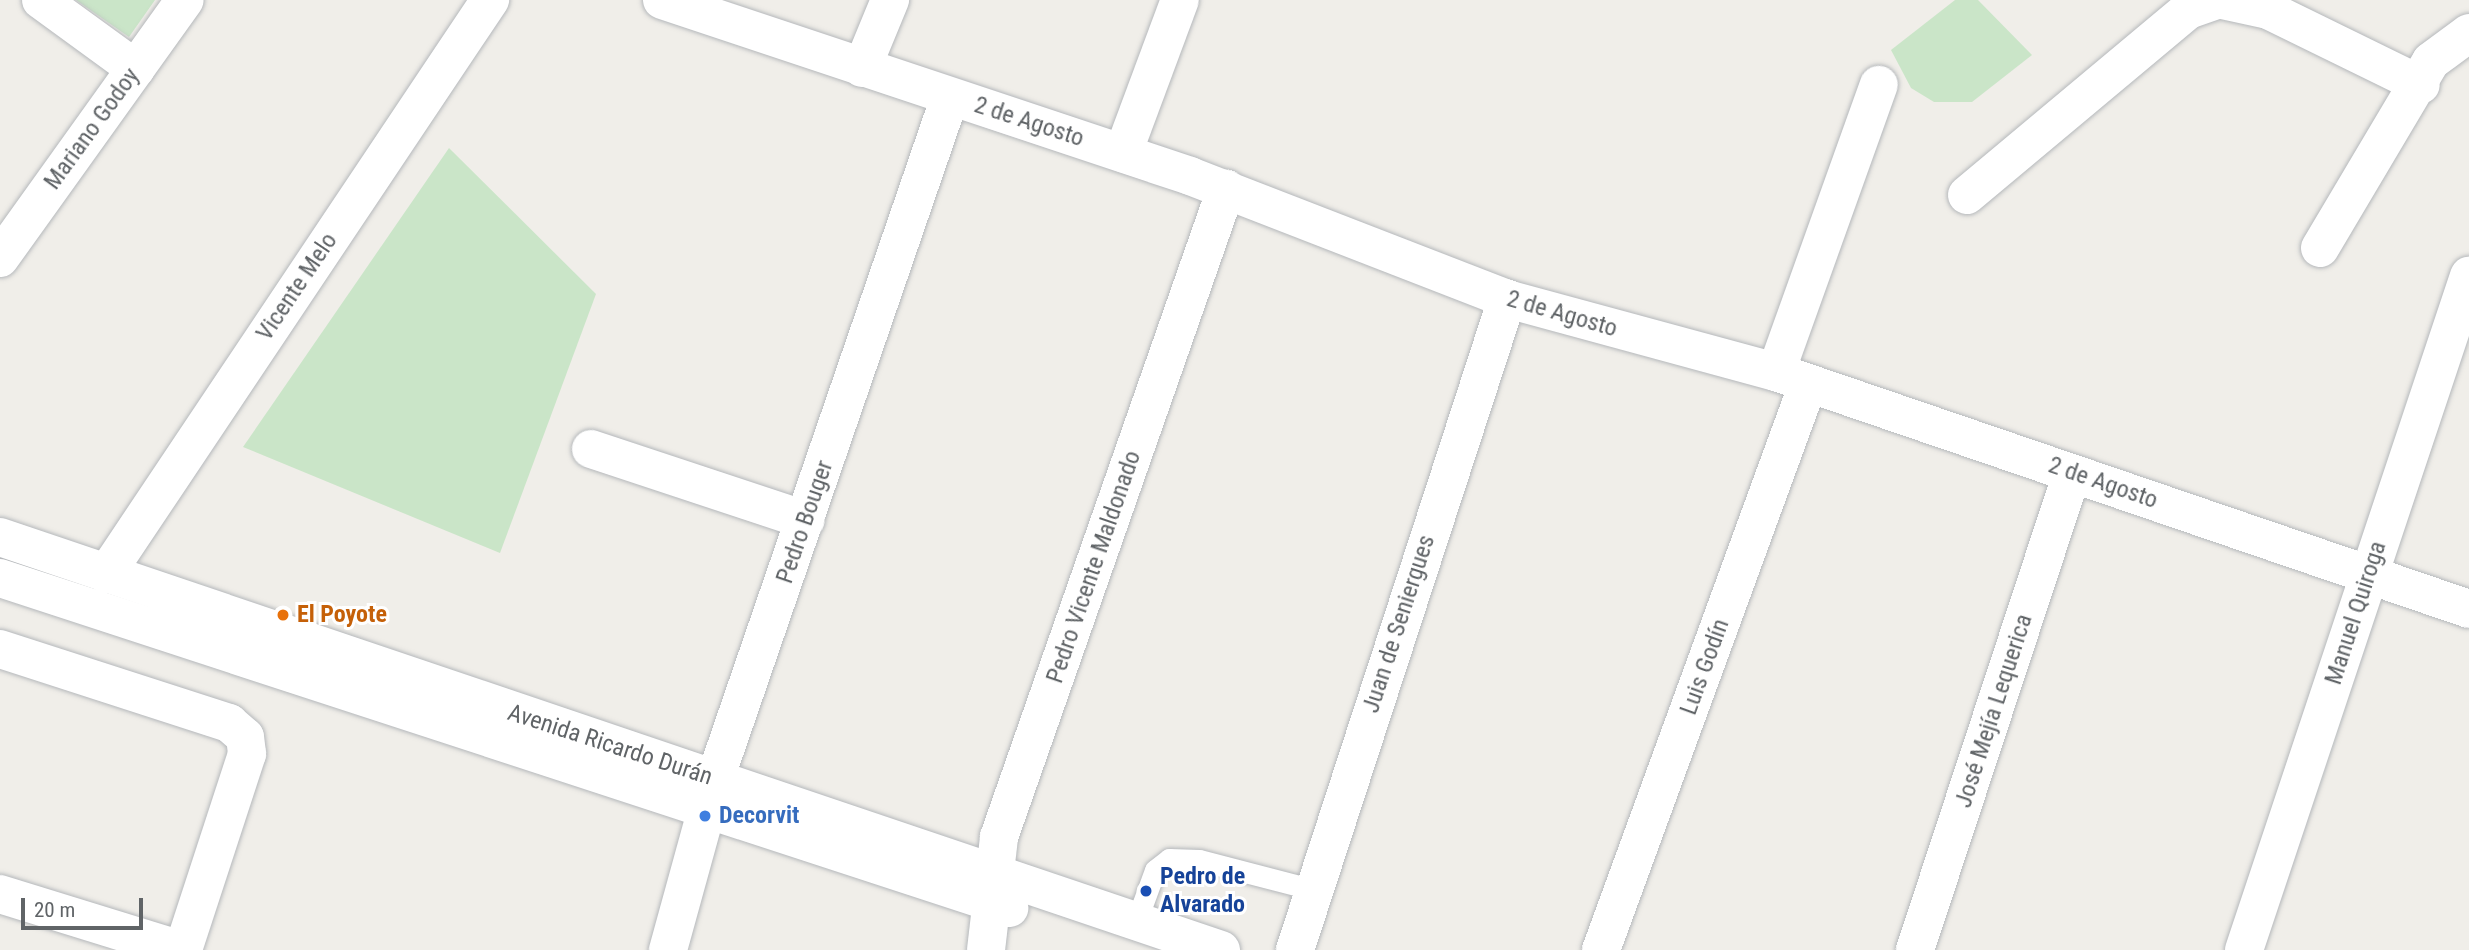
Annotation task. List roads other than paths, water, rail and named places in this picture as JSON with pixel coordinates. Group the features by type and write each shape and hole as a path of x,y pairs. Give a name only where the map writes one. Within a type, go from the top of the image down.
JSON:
{"street":[{"path":"41,0 135,69"},
{"name":"Mariano Godoy","path":"0,258 185,0"},
{"name":"Vicente Melo","path":"106,574 490,0"},
{"name":"2 de Agosto","path":"662,0 1226,189 1507,299 1792,378 2469,609"},
{"path":"862,68 890,0"},
{"path":"1123,153 1180,0"},
{"path":"1967,195 2188,10 2220,0 2268,10 2421,85"},
{"path":"2319,248 2421,85 2431,61 2469,33"},
{"name":"Luis Godín","path":"1601,950 1792,378 1878,85"},
{"name":"Pedro Bouger","path":"668,950 711,794 950,97"},
{"name":"Pedro Vicente Maldonado","path":"986,950 999,837 1226,189"},
{"name":"Manuel Quiroga","path":"2244,950 2469,276"},
{"name":"Juan de Seniergues","path":"1295,950 1311,889 1507,299"},
{"path":"591,449 806,520"},
{"name":"José Mejía Lequerica","path":"1915,950 2072,473"},
{"name":"Avenida Ricardo Durán","path":"0,537 711,794 1140,936 1221,950"},
{"name":"Avenida Ricardo Durán","path":"0,578 711,794"},
{"path":"0,649 229,723 245,737 247,754 182,950 0,894"}],"lane":[{"path":"1140,936 1155,870 1169,859 1199,860 1311,889"}],"place":[{"name":"El Poyote","path":"283,615"},
{"name":"Decorvit","path":"705,816"},
{"name":"Pedro de Alvarado","path":"1146,891"}]}
